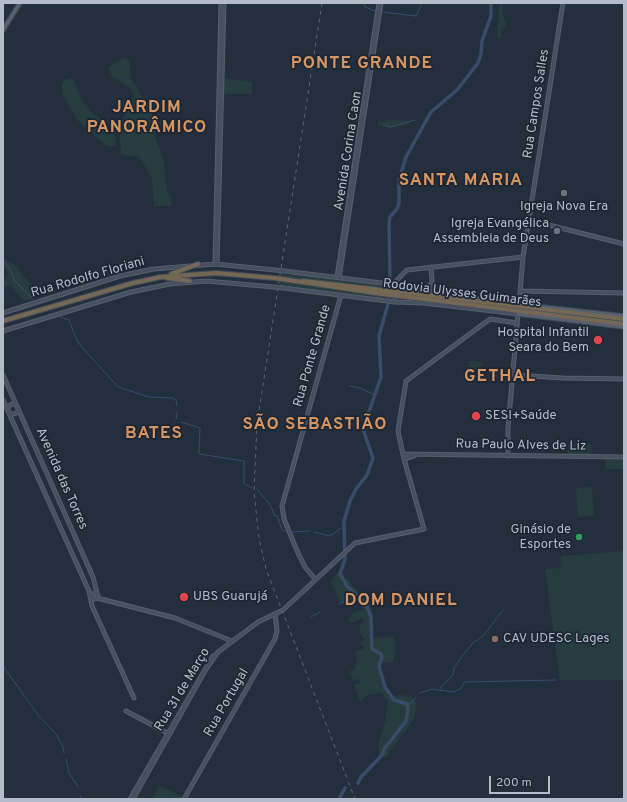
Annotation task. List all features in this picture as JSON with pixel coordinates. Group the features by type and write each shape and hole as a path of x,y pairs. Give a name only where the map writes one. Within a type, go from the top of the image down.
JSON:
{"highway":[{"path":"161,277 198,264"},
{"name":"Rodovia Ulysses Guimarães","path":"3,321 11,320 151,279 216,273 310,281 382,292 486,302 624,319"},
{"path":"151,279 164,278 190,281"},
{"name":"Rodovia Ulysses Guimarães","path":"400,294 624,324"},
{"path":"486,302 498,302"},
{"path":"527,305 539,309"},
{"path":"507,309 518,314"},
{"path":"528,316 536,313"},
{"name":"Rodovia Ulysses Guimarães","path":"3,324 11,320"}],"main road":[{"path":"3,30 20,3"},
{"path":"216,264 223,3"},
{"name":"Avenida Corina Caon","path":"338,277 380,3"},
{"name":"Rua Campos Salles","path":"519,304 523,258 563,3"},
{"path":"529,220 624,244"},
{"path":"395,302 398,277 407,270 523,258"},
{"name":"Rua Rodolfo Floriani","path":"3,313 126,275 154,269 198,264 216,264 386,283 433,293 498,302"},
{"path":"431,267 433,293"},
{"path":"3,331 132,292 190,281 226,282 274,287 384,301 424,303 624,327"},
{"path":"418,289 428,287 432,282"},
{"path":"384,301 386,283"},
{"path":"520,291 624,293"},
{"name":"Rua Ponte Grande","path":"315,579 307,570 298,554 284,519 282,506 341,296"},
{"path":"498,302 624,316"},
{"path":"508,456 518,314"},
{"path":"404,459 398,429 406,381 490,319 517,323"},
{"name":"Avenida das Torres","path":"3,375 93,577 97,596"},
{"path":"513,375 563,378 624,378"},
{"name":"Avenida das Torres","path":"3,400 89,590 134,698"},
{"path":"12,404 17,407 17,412 14,414 11,414 8,410 9,405 12,404"},
{"name":"Rua Paulo Alves de Liz","path":"403,454 624,457"},
{"name":"Rua Paulo Alves de Liz","path":"404,459 418,455"},
{"name":"Rua 31 de Março","path":"132,799 168,734 212,660 231,641 257,620 275,614 286,608 346,550 357,542 424,529 404,459"},
{"path":"91,596 94,598 97,596 103,599 174,618 231,641"},
{"name":"Rua Portugal","path":"184,799 275,639 277,631 275,614"},
{"path":"126,711 168,734"}],"green space":[{"path":"499,3 503,3 503,15 507,25 501,32 501,39 497,37"},
{"path":"125,57 130,62 130,77 154,116 156,140 164,161 167,192 172,200 171,206 154,206 152,178 141,160 137,156 121,155 119,127 134,96 131,89 112,76 109,69 110,66"},
{"path":"223,78 252,82 252,94 223,94"},
{"path":"67,79 73,79 83,102 95,116 104,120 108,130 114,133 116,140 115,146 112,147 104,144 76,118 62,94 62,83"},
{"path":"385,120 409,121 409,124 389,128 378,125 378,121 385,122"},
{"path":"3,258 16,266 22,275 32,285 35,296 31,300 23,300 11,285 3,288 3,278 7,277 8,273 3,266"},
{"path":"282,274 378,284 382,289 281,278"},
{"path":"281,281 381,295 379,299 280,287"},
{"path":"469,361 481,362 480,379 468,379"},
{"path":"568,445 591,445 592,456 568,456"},
{"path":"606,459 624,460 624,469 606,469"},
{"path":"592,487 594,516 578,517 576,488"},
{"path":"624,551 624,680 560,680 545,569 560,568 561,556"},
{"path":"347,554 347,560 343,572 345,578 348,578 352,586 359,591 360,595 340,603 331,581 338,572 344,556"},
{"path":"366,599 372,606 372,634 374,638 394,637 396,648 393,662 378,664 386,688 393,696 403,695 413,698 417,705 414,718 408,727 387,756 378,760 379,741 385,722 388,700 381,693 367,695 360,702 354,685 360,683 360,679 353,681 350,671 355,669 357,661 355,652 361,649 363,651 364,647 359,643 365,639 359,632 361,623 364,622 362,618 352,623 349,619 355,612 360,610 364,611 359,601"},
{"path":"160,785 182,797 181,799 152,799"}],"waterway":[{"path":"363,3 365,7 375,11"},
{"path":"383,12 416,16 422,3"},
{"path":"390,280 389,224 390,217 397,209 399,203 399,180 406,157 431,112 457,90 478,63 481,54 482,41 491,16 491,3"},
{"path":"383,125 391,127 415,120"},
{"path":"3,262 10,269 14,280 34,300"},
{"path":"388,297 389,287"},
{"path":"358,783 361,777 382,755 385,748 406,721 408,709 407,704 394,700 385,687 379,666 382,657 381,654 372,649 371,617 366,604 347,586 340,574 345,559 344,521 350,501 356,489 367,475 373,458 363,429 381,377 379,336 388,304"},
{"path":"60,317 69,320 80,345 118,387 149,397 173,398 176,400 177,406"},
{"path":"350,386 360,388 375,395"},
{"path":"176,419 177,412"},
{"path":"181,422 200,428 199,454 244,461 244,484 252,488"},
{"path":"257,489 271,506 275,516 277,515 282,530 288,532"},
{"path":"314,532 330,536 344,526"},
{"path":"292,532 310,531"},
{"path":"339,604 357,596"},
{"path":"441,689 441,687 453,675 454,668 463,655 473,643 483,636 504,609"},
{"path":"311,617 320,612"},
{"path":"3,666 38,715 56,734 63,747 64,753"},
{"path":"420,693 432,689 453,692 460,689 465,682 556,680"},
{"path":"407,704 411,704 416,697"},
{"path":"66,759 69,773 78,787"},
{"path":"339,799 345,788"}],"railway":[{"path":"322,3 257,424 254,492 259,538 266,569 355,799"}],"place":[{"name":"Igreja Nova Era","path":"564,193"},
{"name":"Igreja Evangélica Assembleia de Deus","path":"557,231"},
{"name":"Hospital Infantil Seara do Bem","path":"598,340"},
{"name":"SESI+Saúde","path":"476,416"},
{"name":"Ginásio de Esportes","path":"579,537"},
{"name":"UBS Guarujá","path":"184,597"},
{"name":"CAV UDESC Lages","path":"495,639"}],"district":[{"name":"PONTE GRANDE","path":"362,65"},
{"name":"JARDIM PANORÂMICO","path":"147,119"},
{"name":"SANTA MARIA","path":"461,182"},
{"name":"GETHAL","path":"500,378"},
{"name":"SÃO SEBASTIÃO","path":"315,426"},
{"name":"BATES","path":"154,435"},
{"name":"DOM DANIEL","path":"401,602"}]}
